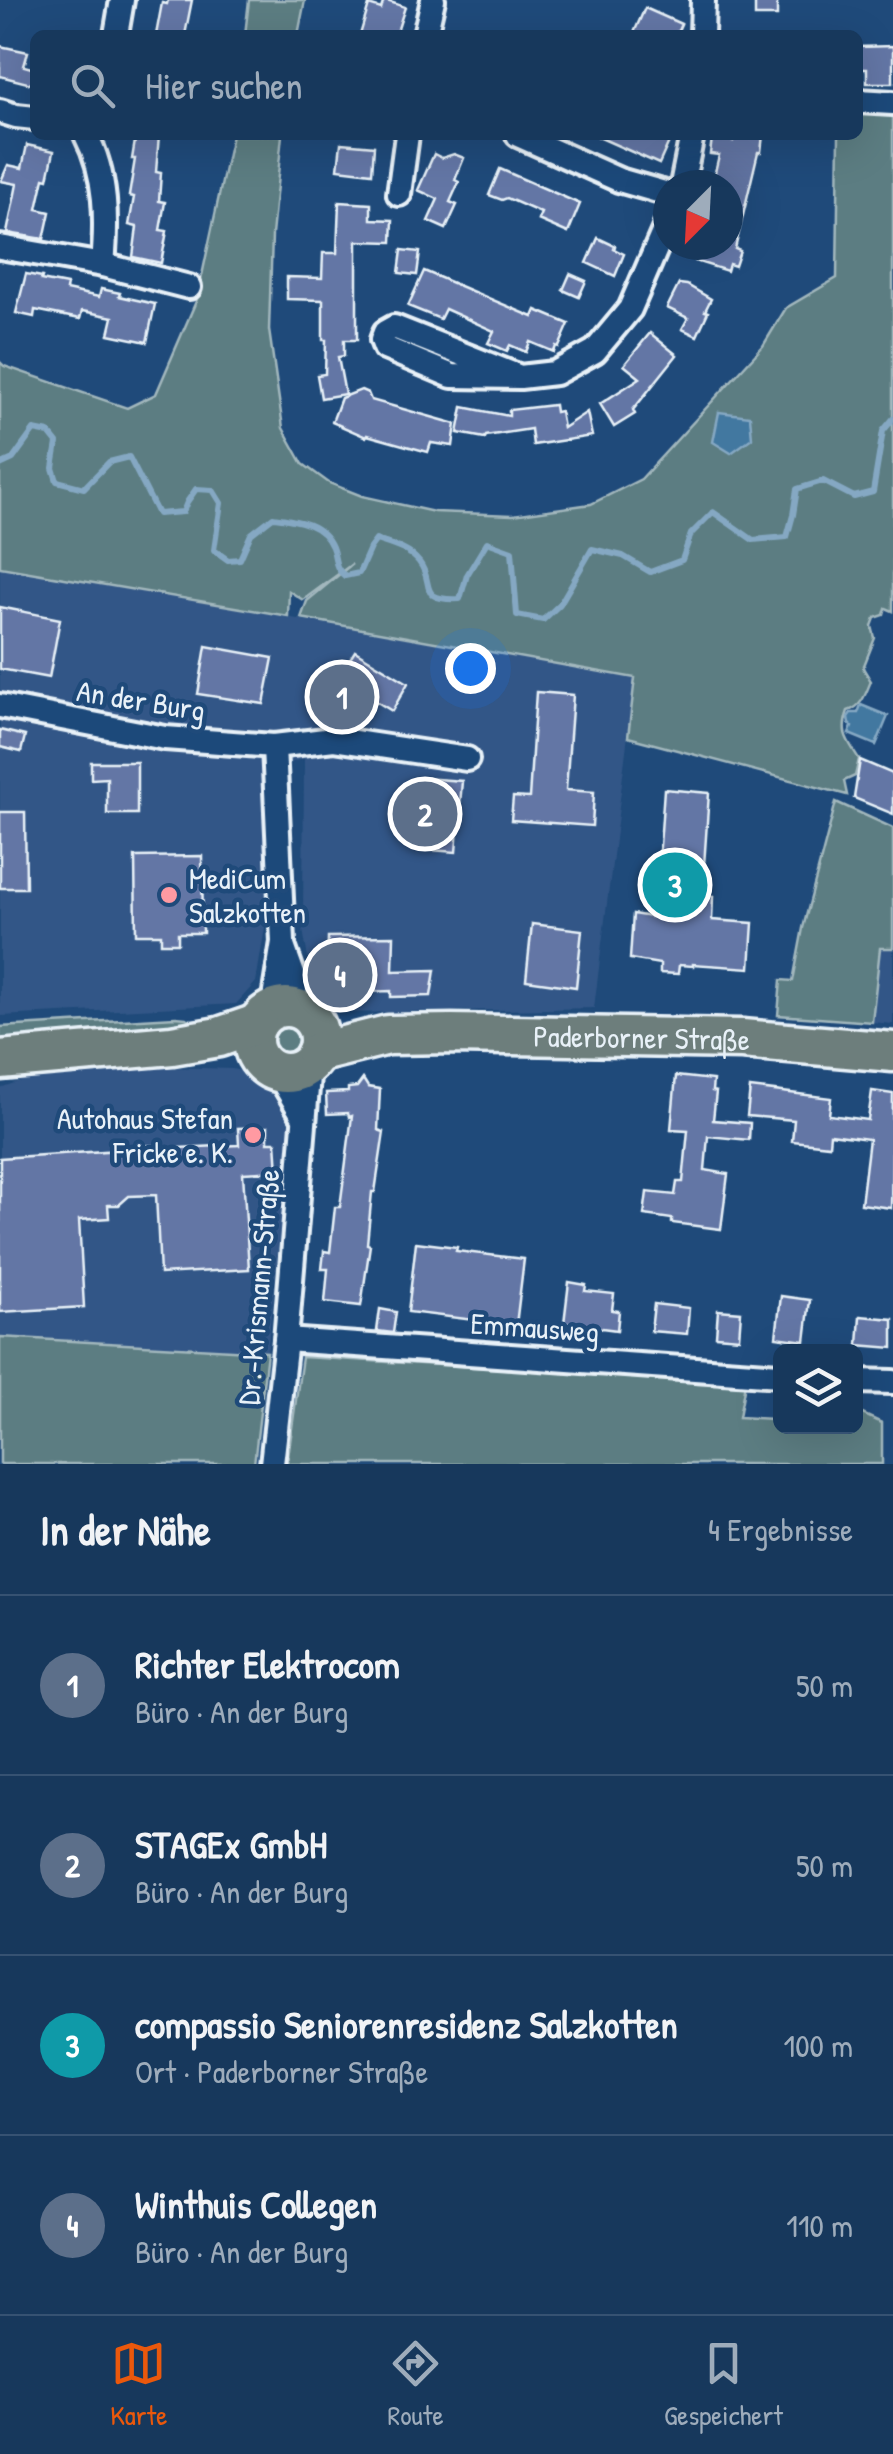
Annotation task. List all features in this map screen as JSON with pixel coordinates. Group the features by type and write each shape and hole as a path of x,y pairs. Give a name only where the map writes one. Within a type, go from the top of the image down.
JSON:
{"main road":[{"name":"Paderborner Straße","path":"0,1060 172,1045 219,1037 388,1035 742,1039 893,1052"}],"street":[{"path":"117,30 122,0"},
{"path":"426,30 433,0"},
{"path":"702,30 703,0"},
{"path":"863,101 893,103"},
{"path":"0,110 30,117"},
{"path":"88,140 104,194 103,265"},
{"path":"399,194 406,140"},
{"path":"529,140 618,180 653,190"},
{"path":"685,170 691,140"},
{"path":"0,246 189,286"},
{"path":"520,378 394,328 385,332 382,340 385,348 452,376 520,378 555,373 595,351 630,308 653,255"},
{"name":"An der Burg","path":"0,706 157,737 274,746 334,739 467,759"},
{"path":"274,746 284,946 294,977 287,1039 303,1116"},
{"name":"Dr.-Krismann-Straße","path":"272,1464 303,1116 287,1039"},
{"name":"Emmausweg","path":"286,1340 773,1375"},
{"path":"863,1380 893,1382"}],"shaded area":[{"path":"719,412 750,416 752,438 731,453 713,442"},
{"path":"0,567 635,678 594,1008 347,1013 325,1006 314,991 303,930 304,758 264,773 268,909 256,982 236,1004 0,1016"},
{"path":"861,705 888,716 876,745 849,734 852,727 848,717 858,713"},
{"path":"880,947 893,948 893,1024 872,1022"},
{"path":"169,1067 249,1073 281,1099 290,1140 267,1352 0,1336 0,1088 35,1076"}],"green space":[{"path":"249,0 305,0 299,30 246,30"},
{"path":"863,114 893,115 893,611 886,608 884,615 875,618 875,638 863,668 871,681 863,699 848,711 846,719 846,736 859,759 855,776 844,781 847,795 628,737 635,678 301,618 307,601 352,564 303,600 289,591 288,616 0,567 0,362 127,408 156,394 197,299 231,140 282,140 272,235 269,330 283,428 303,464 329,483 362,496 434,512 513,515 591,504 641,479 763,346 786,308 837,278 839,140 863,140"},
{"path":"836,802 893,828 893,948 880,948 872,1022 778,1015 781,980 793,981"},
{"path":"176,1017 212,1028 0,1043 0,1027"},
{"path":"285,1020 299,1026 305,1040 299,1054 285,1060 271,1054 265,1040 271,1026"},
{"path":"0,1337 267,1352 254,1464 0,1464"},
{"path":"302,1357 745,1383 739,1417 773,1419 773,1434 863,1434 863,1414 882,1423 882,1464 287,1464"}],"building":[{"path":"168,0 192,0 186,30 157,30 162,3 167,4"},
{"path":"384,0 405,7 398,30 362,30 369,5 381,9"},
{"path":"755,0 777,0 777,16 755,16"},
{"path":"645,8 681,24 678,30 635,30"},
{"path":"0,46 28,52 24,66 30,68 30,84 0,76"},
{"path":"893,46 893,83 867,83 863,47"},
{"path":"135,140 159,140 156,172 161,173 159,201 165,202 160,230 167,231 161,263 133,257 137,227 129,225 134,197 129,196"},
{"path":"605,140 670,140 659,164"},
{"path":"712,140 762,140 743,215 743,170 716,170 719,155 710,154"},
{"path":"341,143 374,146 372,173 338,169"},
{"path":"27,145 54,151 37,209 50,212 44,239 7,233 17,184 1,181 8,165 22,168"},
{"path":"434,154 464,158 450,202 457,205 446,229 428,221 438,199 418,190"},
{"path":"500,169 580,204 568,233 538,220 541,213 507,198 489,195"},
{"path":"339,202 371,204 371,219 393,220 392,242 357,241 357,340 344,340 344,356 338,357 345,394 321,398 317,375 325,374 323,300 287,299 287,277 322,278 323,253 337,253"},
{"path":"598,238 624,254 615,276 587,263"},
{"path":"402,250 420,252 417,275 399,273"},
{"path":"737,260 735,266 729,264 727,271 695,261"},
{"path":"424,271 533,317 536,310 569,324 559,347 554,352 530,342 526,352 510,345 507,351 488,343 494,331 445,309 440,319 408,306"},
{"path":"26,274 67,285 66,290 99,297 101,289 155,304 147,342 109,334 113,317 82,311 80,319 35,310 34,317 16,313"},
{"path":"570,274 586,281 579,297 563,290"},
{"path":"679,284 711,299 697,336 682,329 688,318 667,308"},
{"path":"650,333 677,355 633,410 635,414 614,427 600,404 640,378 624,365"},
{"path":"361,390 371,400 456,424 453,446 431,443 428,452 366,437 332,422 341,398"},
{"path":"554,405 555,412 560,411 563,428 587,412 592,436 533,445 531,429 485,438 458,433 463,407 509,416 509,410"},
{"path":"0,607 60,619 49,678 0,669"},
{"path":"206,646 273,658 264,704 198,694"},
{"path":"355,651 408,683 392,711 364,694 356,707 322,701 326,676 338,678"},
{"path":"536,692 573,695 566,790 594,792 592,826 511,820 513,797 529,798"},
{"path":"0,730 25,736 21,752 0,747"},
{"path":"860,760 893,774 893,814 854,798"},
{"path":"91,762 137,762 137,814 107,814 107,778 91,779"},
{"path":"423,778 462,781 456,852 418,849"},
{"path":"664,789 709,793 702,895 713,896 712,920 753,923 750,968 693,964 679,965 678,974 660,973 660,964 630,959 633,914 651,917"},
{"path":"0,812 25,812 26,888 0,888"},
{"name":"MediCum Salzkotten","path":"202,856 203,933 178,933 178,943 161,943 161,934 136,934 135,857"},
{"path":"532,924 582,930 576,987 526,980"},
{"path":"394,936 393,971 435,970 431,996 391,997 391,991 335,993 327,979 328,937"},
{"path":"676,1076 713,1080 713,1120 750,1123 749,1140 708,1136 705,1170 728,1174 721,1229 644,1215 647,1192 675,1195 677,1182 683,1182 688,1130 671,1129"},
{"path":"363,1079 368,1087 380,1089 378,1130 384,1132 372,1192 367,1244 370,1245 361,1306 325,1302 328,1269 322,1269 324,1251 330,1252 335,1207 340,1207 352,1116 327,1114 326,1093 348,1092 348,1088 357,1087"},
{"path":"750,1088 831,1098 829,1115 868,1120 872,1091 893,1094 891,1208 861,1204 869,1139 830,1134 829,1145 792,1141 794,1120 747,1116"},
{"path":"268,1127 268,1142 276,1142 278,1171 243,1173 249,1269 160,1274 156,1195 129,1196 119,1205 108,1205 109,1218 79,1220 84,1307 0,1312 0,1158 119,1150 118,1147 239,1145 238,1128"},
{"path":"416,1242 524,1259 516,1325 408,1312"},
{"path":"569,1282 586,1285 585,1291 614,1294 612,1310 619,1311 617,1330 564,1323"},
{"path":"781,1296 810,1300 805,1341 776,1337"},
{"path":"654,1304 689,1308 687,1334 651,1331"},
{"path":"380,1309 396,1312 393,1333 377,1331"},
{"path":"718,1310 741,1312 739,1338 716,1336"},
{"path":"860,1316 893,1319 893,1348 858,1344"}],"waterway":[{"path":"0,465 13,459 34,430 49,433 57,443 53,468 57,481 84,488 109,462 129,457 158,514 183,512 196,489 213,490 221,503 214,550 228,560 240,559 251,534 273,517 291,520 307,524 328,539 345,576 359,573 376,540 415,558 424,570 432,594 446,599 460,599 467,575 487,542 512,551 517,615 543,620 560,604 592,549 623,556 650,572 682,560 691,534 713,512 753,540 787,537 797,489 823,481 854,497 873,492 883,431 893,419"}],"place":[{"name":"Richter Elektrocom","path":"342,697"},
{"name":"STAGEx GmbH","path":"425,814"},
{"name":"compassio Seniorenresidenz Salzkotten","path":"675,885"},
{"name":"MediCum Salzkotten","path":"169,895"},
{"name":"Winthuis Collegen","path":"340,975"},
{"name":"Autohaus Stefan Fricke e. K.","path":"253,1135"}]}
